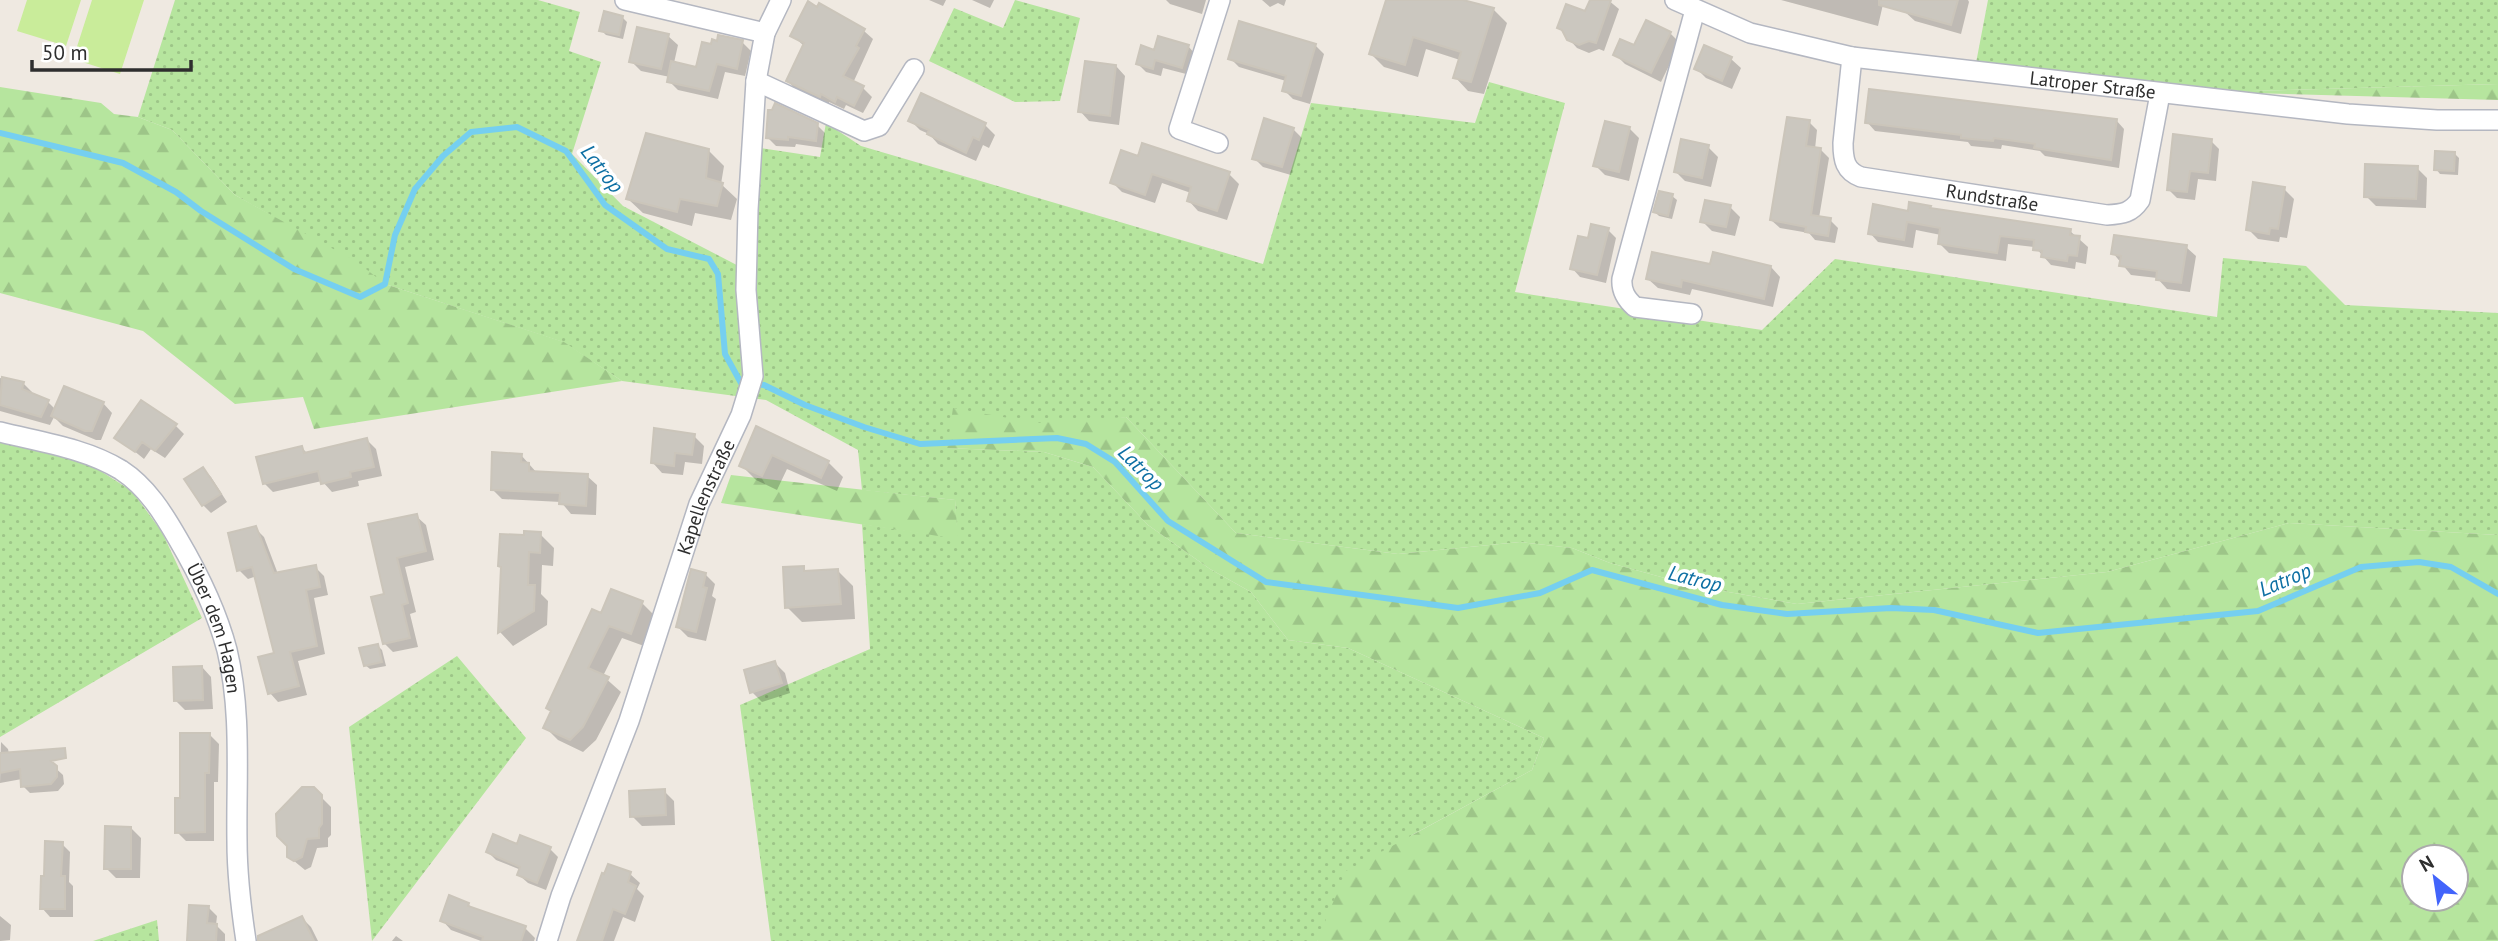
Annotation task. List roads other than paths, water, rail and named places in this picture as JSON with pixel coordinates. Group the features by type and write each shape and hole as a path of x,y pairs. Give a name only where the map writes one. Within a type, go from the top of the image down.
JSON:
{"street":[{"path":"625,0 765,33"},
{"name":"Kapellenstraße","path":"547,941 561,896 629,721 699,504 746,402 753,376 747,290 748,210 756,81 765,33 781,0"},
{"path":"1218,144 1179,129 1220,0"},
{"name":"Latroper Straße","path":"1675,0 1750,33 1852,57 2348,114 2437,120 2498,120"},
{"path":"1692,314 1635,307 1621,288 1649,173 1695,10"},
{"name":"Rundstraße","path":"1852,57 1843,143 1846,167 1852,174 2107,215 2124,214 2140,200 2160,94"},
{"path":"756,81 868,131 879,126 914,69"},
{"name":"Über dem Hagen","path":"0,432 82,452 121,471 144,489 156,504 192,565 214,612 229,665 236,713 237,842 246,941"}],"waterway":[{"name":"Latrop","path":"0,133 123,163 176,192 201,211 294,269 360,297 385,284 395,235 415,189 443,156 471,132 517,127 566,151 605,205 667,249 709,259 718,274 725,354 741,383 764,385 805,405 920,444 1057,438 1086,444 1115,462 1168,521 1266,582 1458,608 1540,593 1592,570 1722,605 1787,614 1891,608 1934,610 2038,633 2258,611 2361,567 2419,562 2451,567 2498,594"}]}
